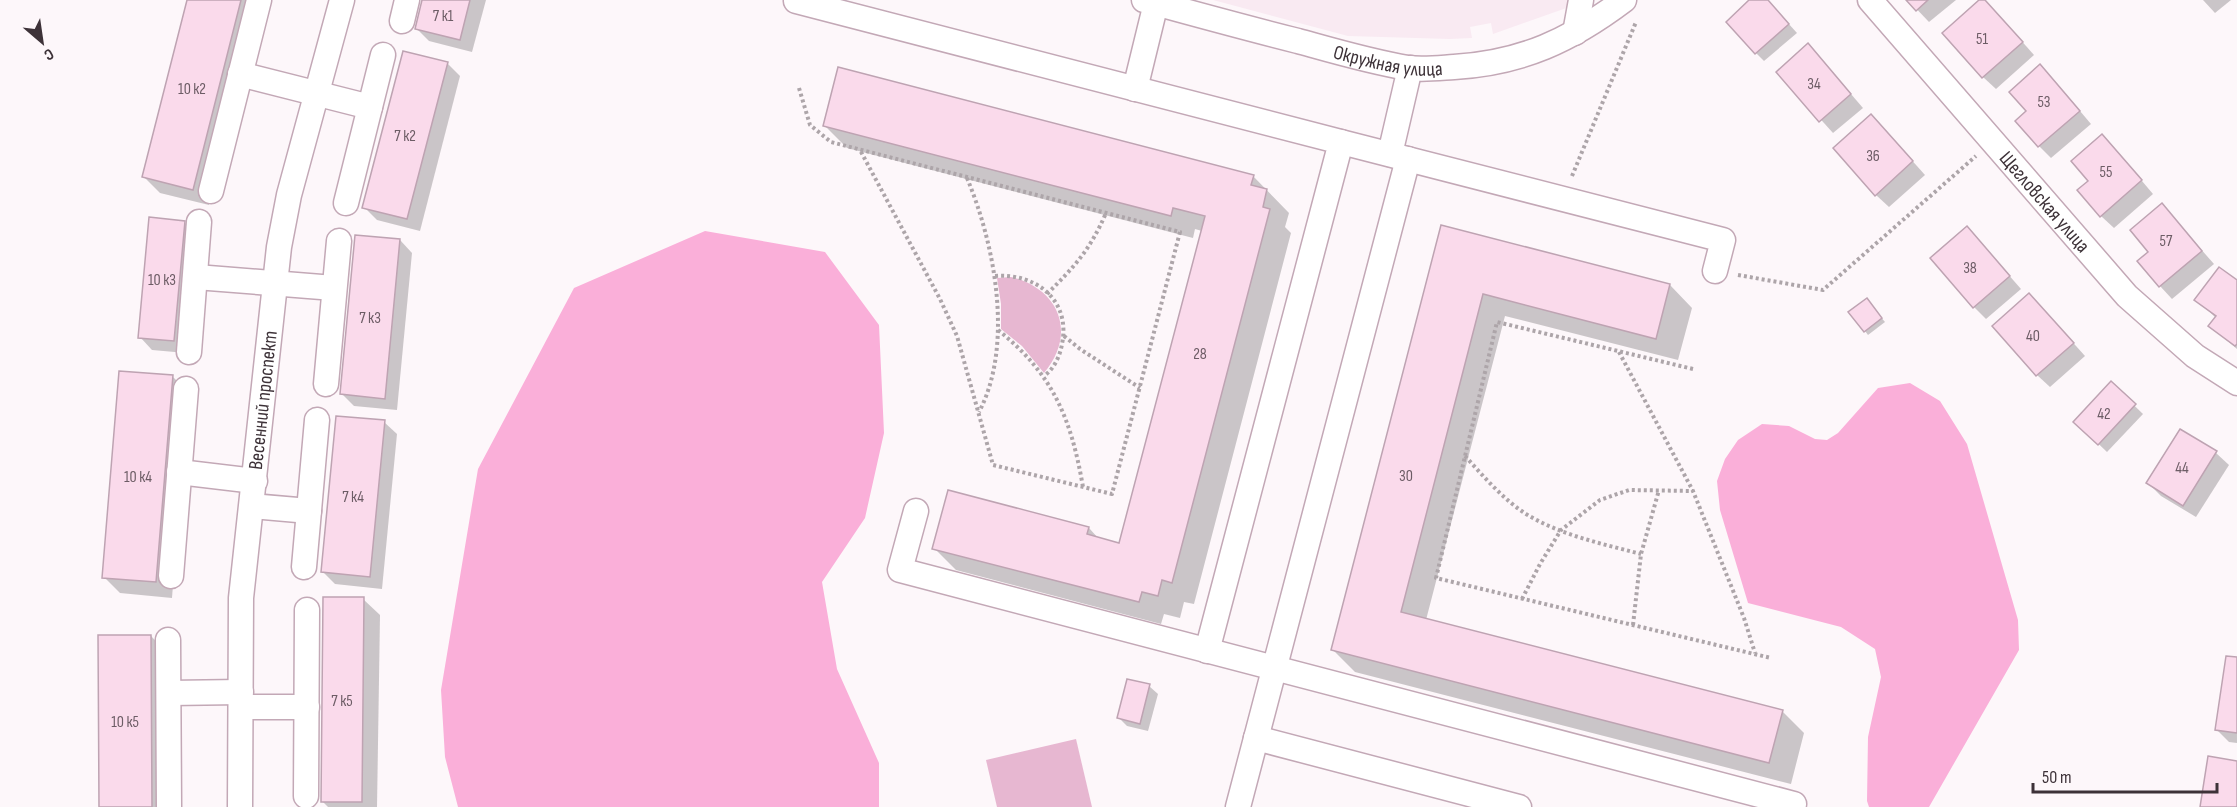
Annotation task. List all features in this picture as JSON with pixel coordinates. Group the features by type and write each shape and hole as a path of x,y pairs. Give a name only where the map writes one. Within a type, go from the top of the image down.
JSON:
{"street":[{"path":"211,191 259,0"},
{"name":"Весенний проспект","path":"240,807 241,598 283,220 342,0"},
{"path":"1575,33 1581,0"},
{"name":"Щегловская улица","path":"1870,0 2127,296 2187,350 2237,383"},
{"path":"796,1 1723,240 1715,271"},
{"path":"1135,89 1150,2"},
{"name":"Окружная улица","path":"1150,2 1359,58 1410,68 1480,66 1519,58 1550,46 1593,23 1632,6"},
{"path":"346,203 383,56"},
{"path":"1238,807 1275,669 1399,157 1410,68"},
{"path":"240,74 370,107"},
{"path":"1207,651 1341,142"},
{"path":"189,352 199,222"},
{"path":"326,384 339,241"},
{"path":"196,277 334,288"},
{"path":"171,576 186,389"},
{"path":"304,567 317,420"},
{"path":"179,472 255,481"},
{"path":"252,506 309,511"},
{"path":"915,511 900,570 1794,804 1793,807"},
{"path":"306,796 307,610"},
{"path":"168,640 169,807"},
{"path":"169,693 307,707"},
{"path":"1256,738 1519,807"}],"path":[{"path":"1563,199 1632,6"},
{"path":"799,88 810,125 831,142 1180,232 1112,494 993,465 957,336 940,299 860,150"},
{"path":"1715,271 1823,290 1993,142"},
{"path":"967,177 983,222 995,276 998,329 988,396 979,414"},
{"path":"1047,294 1075,267 1096,236 1106,213"},
{"path":"995,276 1010,275 1027,278 1047,294 1060,311 1063,335 1056,362 1044,376"},
{"path":"1693,369 1497,322 1436,578 1771,658"},
{"path":"998,329 1020,348 1044,376 1053,392 1068,424 1083,487"},
{"path":"1063,335 1080,350 1140,388"},
{"path":"1619,351 1693,491 1756,654"},
{"path":"1465,456 1496,490 1527,514 1561,530 1598,543 1641,554"},
{"path":"1522,598 1561,530 1600,500 1629,490 1693,491"},
{"path":"1633,625 1641,554 1659,490"}],"shaded area":[{"path":"1213,0 1589,0 1493,34 1491,23 1470,27 1472,38 1450,39 1348,36"},
{"path":"705,231 825,252 879,325 884,433 865,518 822,582 837,669 879,763 879,807 458,807 445,757 441,690 478,469 574,288"},
{"path":"1011,277 1028,283 1041,292 1052,302 1058,315 1061,329 1060,343 1044,373 1022,346 1001,329 1001,304 997,278"},
{"path":"1910,383 1940,401 1967,444 2018,620 2019,650 1929,807 1869,807 1867,801 1868,737 1881,677 1875,649 1841,627 1748,603 1720,510 1717,481 1725,459 1738,440 1762,424 1789,426 1815,439 1827,440 1838,433 1878,388"},
{"path":"1076,739 1092,807 997,807 986,760"}],"building":[{"path":"187,0 241,0 193,190 142,177"},
{"path":"422,0 470,0 460,40 415,29"},
{"path":"1749,0 1768,0 1789,24 1755,54 1726,22"},
{"path":"1906,0 1928,0 1916,11"},
{"path":"1979,0 1985,0 2023,42 1982,78 1942,33"},
{"path":"1808,43 1851,94 1819,122 1776,72"},
{"path":"403,51 448,62 407,219 362,208"},
{"path":"2040,64 2080,111 2038,147 2015,121 2026,111 2009,92"},
{"path":"838,67 1254,175 1251,185 1267,189 1263,207 1270,209 1172,583 1162,580 1158,596 1142,592 1139,602 932,549 948,490 1089,527 1087,534 1119,543 1205,216 1173,208 1171,216 823,126"},
{"path":"1871,114 1913,161 1875,196 1833,148"},
{"path":"2102,134 2142,180 2100,217 2077,190 2088,181 2071,161"},
{"path":"2162,203 2202,251 2159,287 2137,261 2148,252 2130,230"},
{"path":"149,217 185,221 174,341 138,338"},
{"path":"1441,225 1670,284 1656,339 1483,294 1401,612 1783,710 1769,763 1331,650"},
{"path":"1967,226 2010,276 1973,308 1930,258"},
{"path":"355,235 400,239 385,399 340,394"},
{"path":"2219,267 2237,280 2237,344 2235,346 2208,326 2216,316 2194,300"},
{"path":"2029,293 2074,343 2036,376 1992,326"},
{"path":"1867,298 1882,318 1864,332 1848,312"},
{"path":"119,371 173,375 156,582 102,578"},
{"path":"2111,381 2136,404 2098,445 2073,422"},
{"path":"336,416 385,420 370,577 321,572"},
{"path":"2180,429 2217,451 2183,506 2146,483"},
{"path":"323,597 364,597 362,802 321,802"},
{"path":"98,635 151,635 152,807 99,807"},
{"path":"2226,656 2237,657 2237,733 2215,730"},
{"path":"1127,679 1150,684 1140,724 1117,718"},
{"path":"2208,756 2237,761 2237,807 2200,807"}]}
